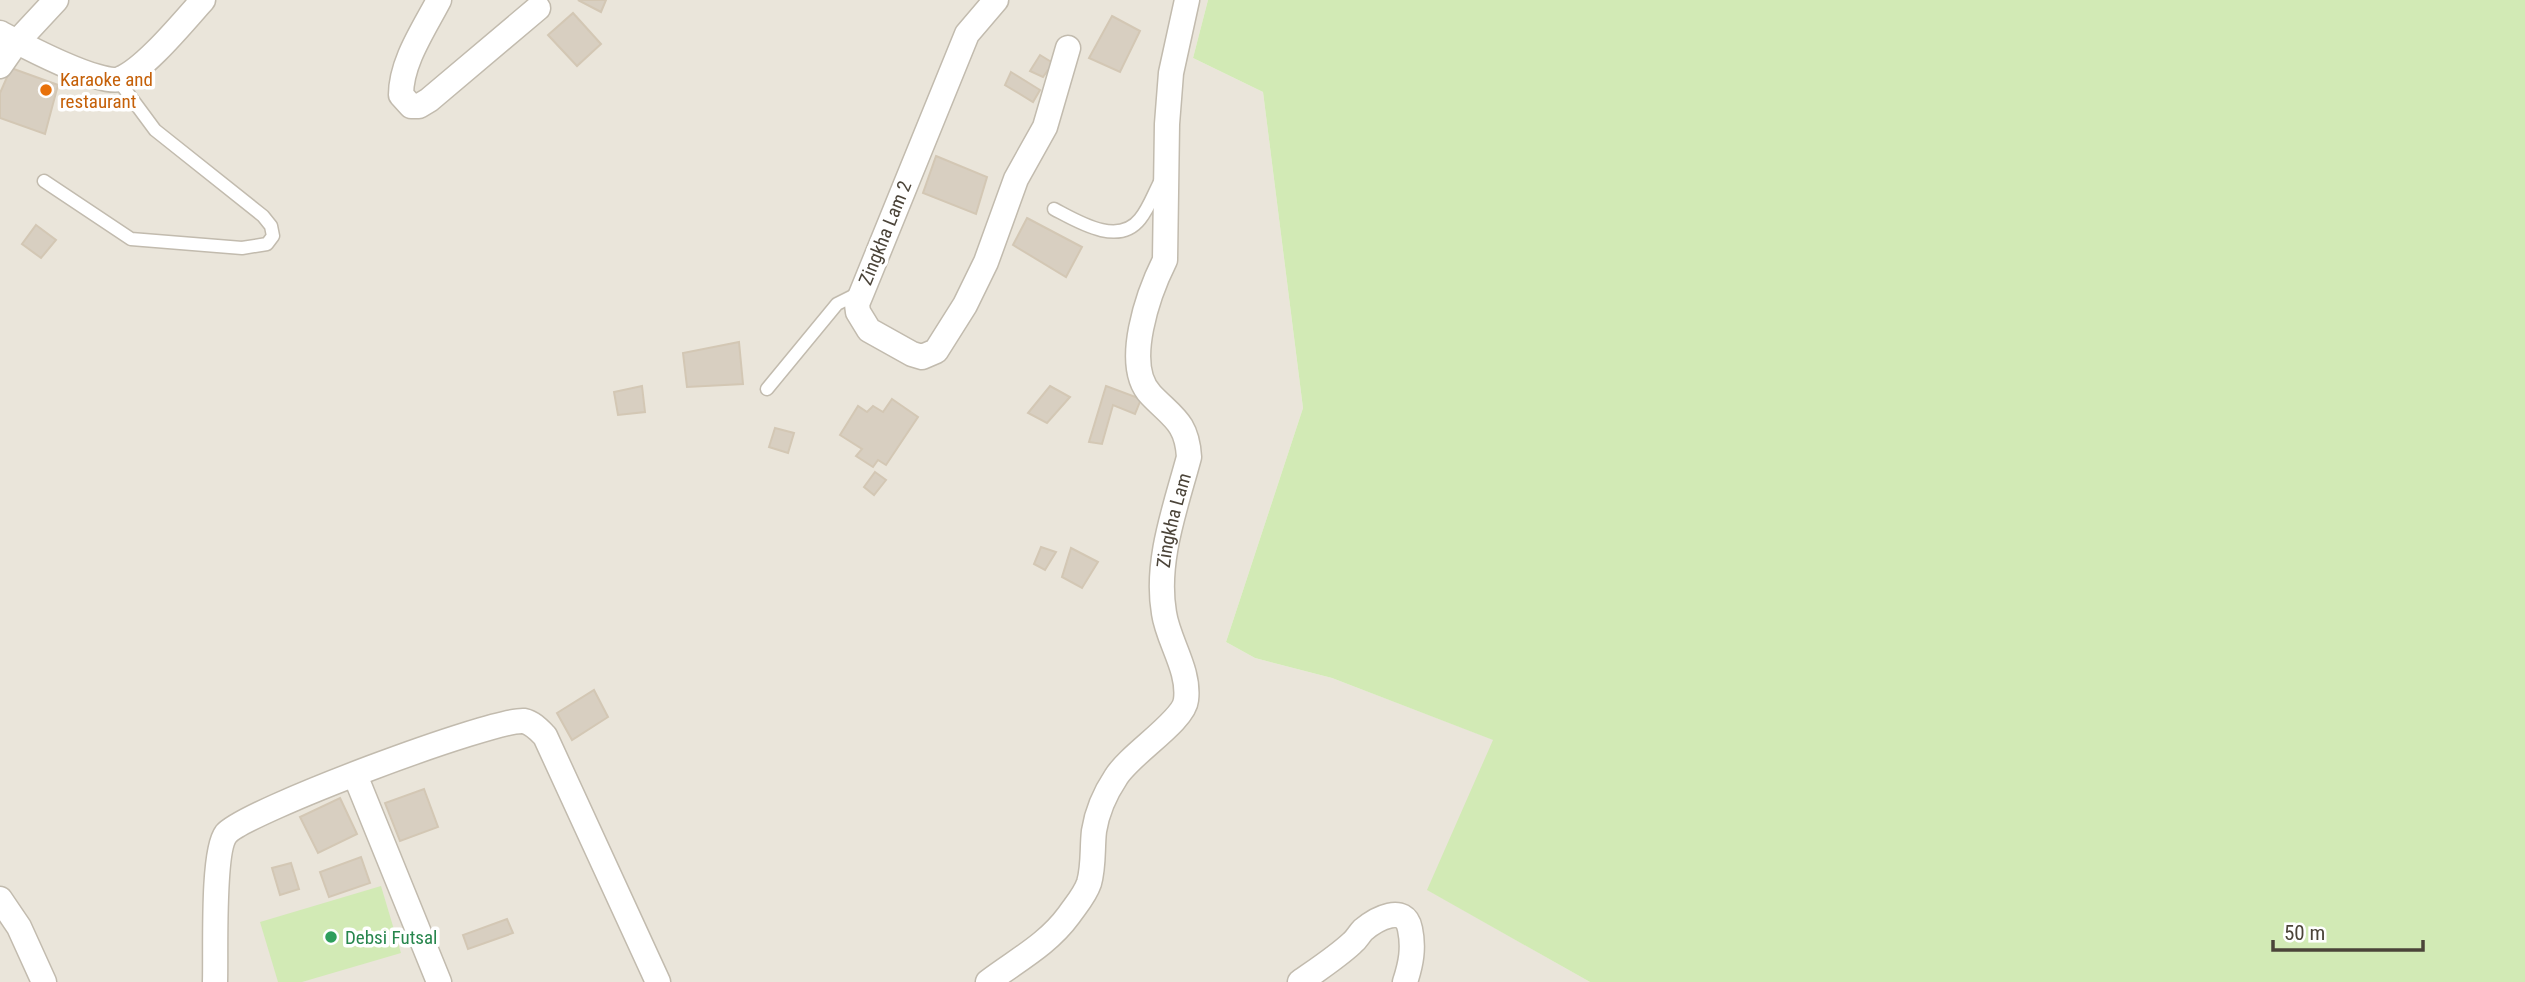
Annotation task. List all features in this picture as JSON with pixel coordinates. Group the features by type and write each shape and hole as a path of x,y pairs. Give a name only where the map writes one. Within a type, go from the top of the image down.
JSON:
{"street":[{"path":"0,66 8,38 56,0"},
{"path":"8,38 100,78 118,80 133,72 203,0"},
{"path":"439,0 412,52 401,85 401,96 411,106 419,106 429,100 538,8"},
{"name":"Zingkha Lam 2","path":"996,0 967,34 857,304 858,312 869,330 912,354 922,357 936,351 965,305 986,262 1016,179 1045,127 1068,48"},
{"name":"Zingkha Lam","path":"988,982 1045,943 1068,917 1088,885 1095,829 1100,809 1111,785 1134,755 1175,720 1185,707 1186,687 1167,625 1162,597 1167,540 1189,457 1188,446 1181,425 1171,412 1149,393 1139,371 1139,346 1157,276 1165,260 1167,124 1171,73 1187,0"},
{"path":"215,982 217,878 221,846 226,834 274,806 355,775 430,747 525,721 537,726 545,736 658,982"},
{"path":"355,775 439,982"},
{"path":"0,899 19,927 44,982"},
{"path":"1300,982 1354,942 1370,925 1387,915 1399,915 1409,923 1412,962 1405,982"}],"lane":[{"path":"44,181 131,239 242,248 267,244 273,236 271,226 263,216 155,130 118,80"},
{"path":"1054,209 1088,226 1121,231 1138,222 1167,168"},
{"path":"767,389 837,304 862,292"}],"shaded area":[{"path":"0,0 1208,0 1193,58 1263,92 1303,408 1226,642 1255,658 1332,678 1494,740 1428,890 1590,982 0,982"}],"green space":[{"path":"1208,0 2525,0 2525,982 1590,982 1427,890 1493,740 1332,678 1255,658 1226,642 1303,408 1263,92 1193,58"},
{"name":"Debsi Futsal","path":"381,886 401,953 302,982 278,982 260,922"}],"building":[{"path":"578,0 606,0 601,12"},
{"path":"573,13 601,44 577,66 548,35"},
{"path":"1112,16 1140,31 1120,72 1089,58"},
{"path":"1040,55 1053,63 1043,77 1030,71"},
{"path":"11,68 58,85 45,134 0,118 0,93"},
{"path":"1011,72 1040,90 1033,102 1005,85"},
{"path":"936,156 987,177 976,214 923,193"},
{"path":"1027,218 1082,247 1066,277 1013,245"},
{"path":"36,225 56,240 41,258 22,244"},
{"path":"739,342 743,384 687,387 683,353"},
{"path":"642,386 645,412 618,415 614,392"},
{"path":"1050,386 1070,397 1047,423 1028,413"},
{"path":"1106,386 1141,399 1135,414 1113,405 1102,444 1089,442"},
{"path":"892,399 918,417 886,465 878,460 873,467 856,456 862,449 840,435 858,406 867,412 873,406 883,412"},
{"path":"775,428 794,433 788,453 769,447"},
{"path":"875,472 886,480 874,495 864,487"},
{"path":"1041,547 1056,552 1045,570 1034,564"},
{"path":"1071,548 1098,562 1082,588 1062,577"},
{"path":"594,690 608,717 572,740 557,713"},
{"path":"424,789 438,827 400,841 385,803"},
{"path":"340,798 357,834 318,853 300,817"},
{"path":"361,857 370,883 329,897 320,872"},
{"path":"291,863 299,889 280,895 272,868"},
{"path":"507,919 513,933 468,949 463,935"}],"place":[{"name":"Karaoke and restaurant","path":"46,90"},
{"name":"Debsi Futsal","path":"331,937"}]}
